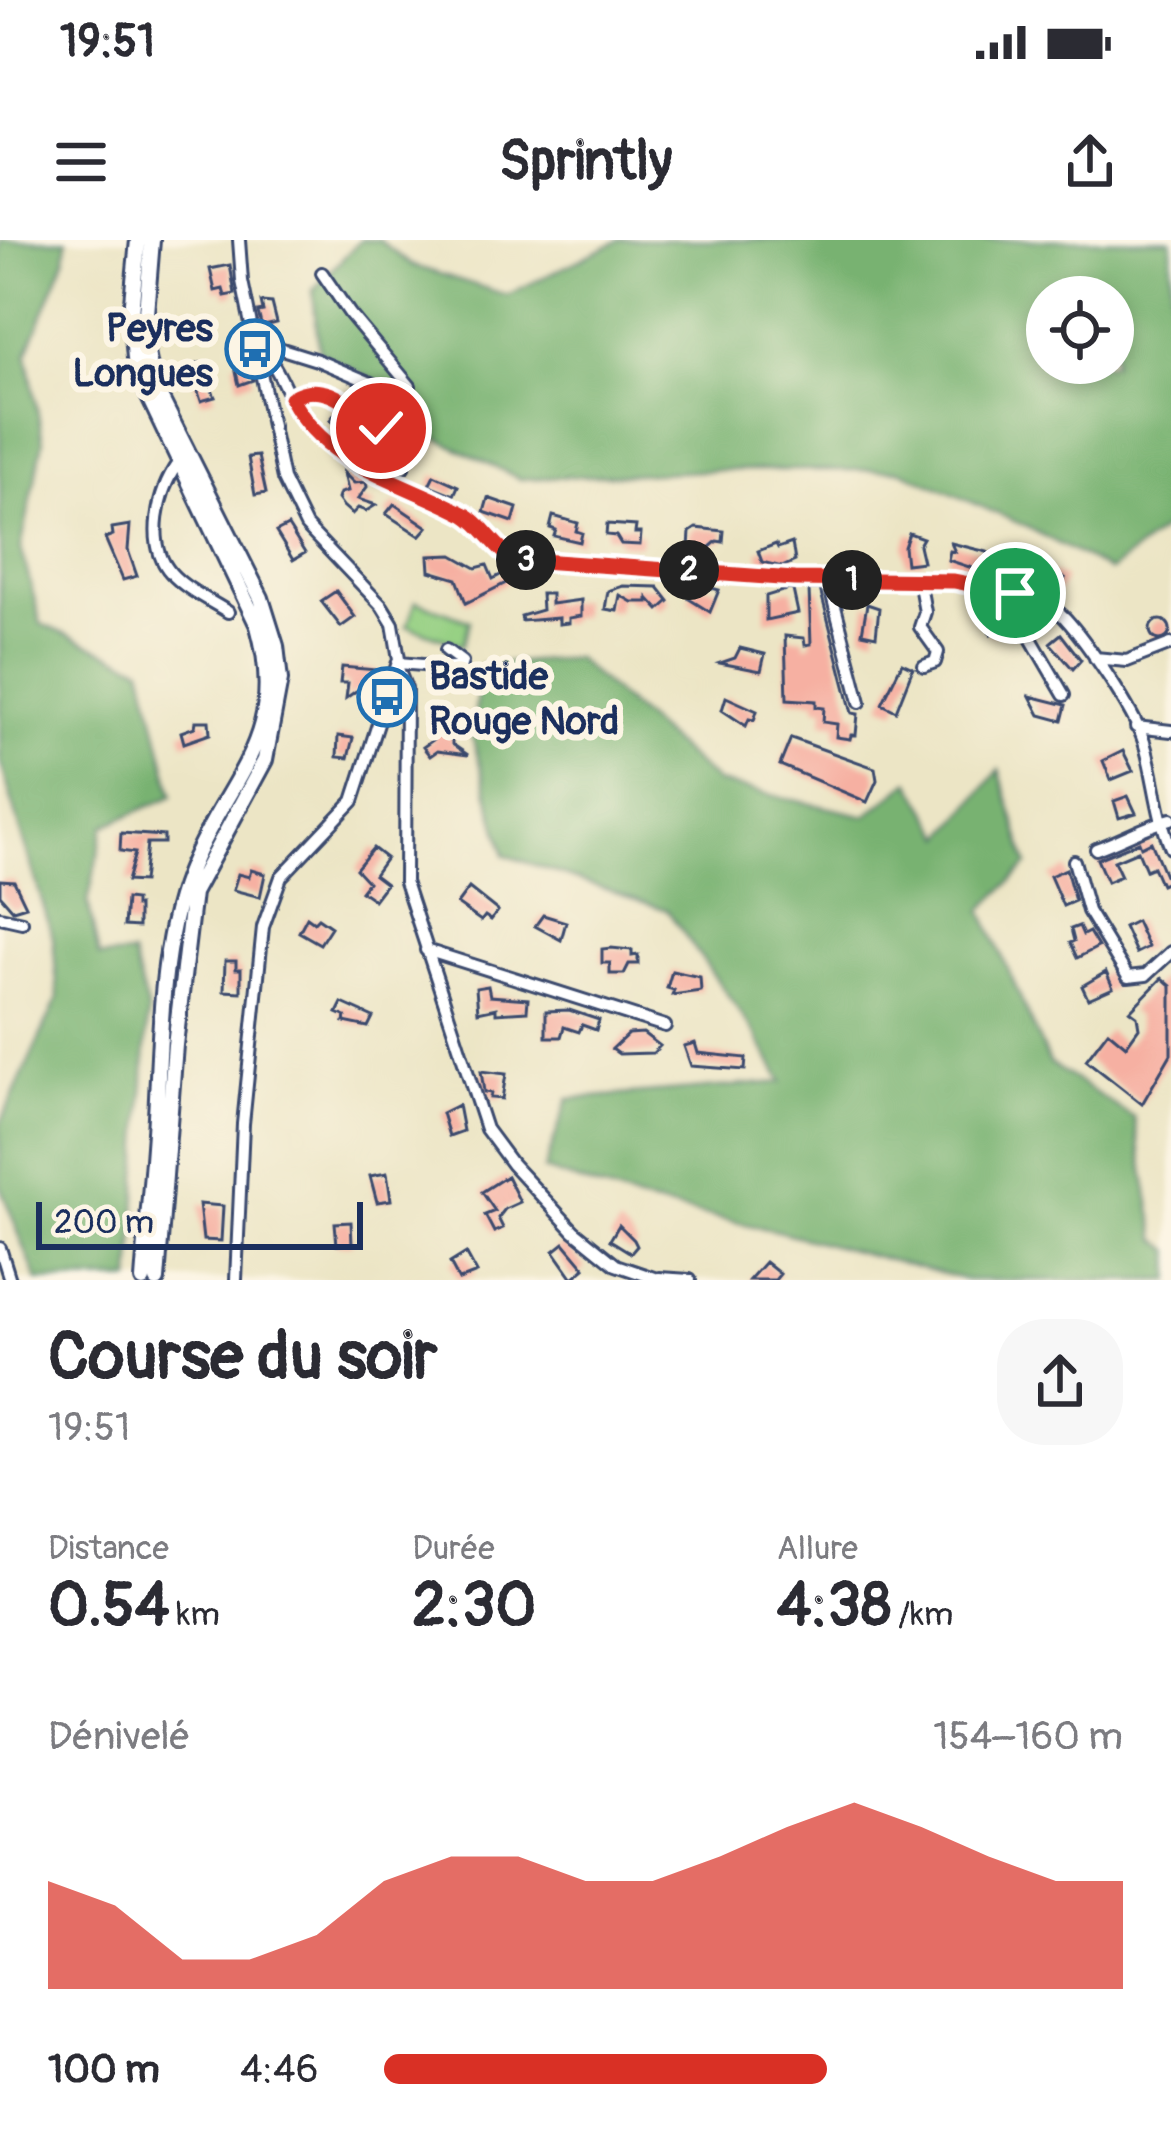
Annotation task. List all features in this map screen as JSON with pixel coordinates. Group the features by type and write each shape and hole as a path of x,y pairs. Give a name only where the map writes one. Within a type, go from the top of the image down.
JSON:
{"main road":[{"path":"139,240 131,312 136,370 258,626 266,654 267,684 252,758 192,863 176,918 143,1280"},
{"path":"152,240 144,338 153,383 261,598 277,646 280,680 265,760 193,893 175,1045 157,1280"}],"street":[{"path":"239,240 256,358 284,479 296,510 393,624 406,689 405,881 485,1129 574,1231 616,1265 660,1279 690,1280"},
{"path":"253,340 398,394 410,386 322,274"},
{"path":"256,358 270,360 299,415 322,438 370,472 470,517 496,548 513,559 828,580 954,581 1045,603 1064,616 1095,658 1143,738 1171,848"},
{"path":"291,398 304,390 328,392 381,428 406,458 404,467"},
{"path":"178,463 166,480 156,532 161,556 172,575 229,612"},
{"path":"828,580 860,702"},
{"path":"919,580 925,612 920,627 938,652 934,662 924,666"},
{"path":"1015,593 1029,635 1064,694"},
{"path":"1095,658 1126,661 1171,644"},
{"path":"398,664 460,668 462,662 446,650"},
{"path":"236,1280 243,1124 263,927 270,899 292,863 353,801 398,664"},
{"path":"1136,727 1171,730"},
{"path":"1096,849 1165,821"},
{"path":"1073,861 1088,911 1128,977 1146,975 1171,952"},
{"path":"0,917 22,922"},
{"path":"426,950 665,1026"},
{"path":"0,1248 10,1280"}],"green space":[{"path":"0,240 67,240 65,259 27,354 43,441 21,548 41,624 142,667 173,796 104,826 88,902 99,957 132,955 148,1011 132,1280 37,1280 0,1186 0,1124 58,998 53,938 0,761"},
{"path":"360,240 379,240 411,265 507,295 620,240 1171,240 1171,523 1110,571 1025,526 899,470 726,470 520,479 394,417 382,385 319,351 313,290"},
{"path":"416,601 470,621 462,645 407,626"},
{"path":"575,658 718,783 866,816 910,781 944,837 999,770 1028,865 982,910 1049,1063 1134,1118 1157,1239 1171,1250 1171,1280 967,1280 638,1201 544,1170 568,1099 782,1082 756,1035 667,910 505,855 472,736 481,665"}],"building":[{"path":"230,265 235,294 225,296 223,289 215,291 210,269"},
{"path":"261,302 272,303 277,323 264,326 263,332 258,312 263,311"},
{"path":"246,359 253,380 239,385 234,363"},
{"path":"200,363 215,397 201,401 190,367"},
{"path":"338,410 374,437 366,448 330,420"},
{"path":"258,456 266,493 255,495 248,457"},
{"path":"344,473 354,483 366,482 358,499 376,505 352,514 343,506 338,499 348,491"},
{"path":"434,475 458,486 454,495 429,485"},
{"path":"488,498 517,508 513,522 484,512"},
{"path":"394,504 428,527 420,536 386,514"},
{"path":"553,516 578,523 580,542 554,536"},
{"path":"607,524 636,526 640,545 621,544 616,536 606,535"},
{"path":"130,525 128,550 137,576 123,580 105,538 113,535 112,528"},
{"path":"288,526 305,553 293,560 276,532"},
{"path":"696,528 724,531 723,542 689,548 690,532"},
{"path":"909,533 923,538 919,545 923,562 906,564 904,547"},
{"path":"792,543 795,561 782,567 762,562 758,551"},
{"path":"951,543 987,552 993,556 991,567 981,571 948,560 950,551 955,552"},
{"path":"453,555 476,568 487,565 493,579 504,573 508,582 466,603 457,579 430,571 429,556"},
{"path":"1023,561 1065,578 1060,591 1018,576"},
{"path":"697,584 719,590 710,612 689,599"},
{"path":"623,586 658,587 669,601 659,610 648,598 648,602 632,602 620,595 617,611 605,609 608,591"},
{"path":"789,589 798,613 766,620 766,596"},
{"path":"809,589 820,589 852,713 858,714 856,735 850,739 836,737 837,724 823,722 824,708 816,707 816,701 787,699 785,636 804,638 805,645 811,644"},
{"path":"336,591 355,617 341,627 321,601"},
{"path":"541,594 551,594 551,604 581,600 581,616 559,624 559,618 522,621 521,616 542,610"},
{"path":"867,604 879,608 876,636 862,633"},
{"path":"1002,605 1012,623 991,634 981,617"},
{"path":"1160,620 1170,630 1160,640 1150,630"},
{"path":"1061,634 1081,660 1073,669 1050,643"},
{"path":"740,648 765,654 761,671 720,663 735,658"},
{"path":"902,663 913,668 896,711 882,704"},
{"path":"342,667 377,670 375,691 356,691 346,698 348,683 340,683"},
{"path":"1030,696 1066,705 1062,721 1040,715"},
{"path":"726,697 757,711 754,720 749,719 746,726 722,710"},
{"path":"436,714 447,716 446,723 452,723 452,744 468,755 437,751 430,756 423,747 433,740"},
{"path":"196,721 209,721 210,734 184,743 181,732 195,727"},
{"path":"338,736 353,738 348,758 337,757"},
{"path":"791,738 875,768 877,780 867,802 780,765"},
{"path":"1123,751 1133,771 1111,780 1103,761"},
{"path":"1128,796 1136,813 1119,818 1114,801"},
{"path":"121,833 164,836 164,843 147,843 143,882 127,881 135,853 120,851"},
{"path":"1139,842 1141,847 1151,842 1168,882 1161,885 1153,867 1146,870 1138,851 1114,861 1121,876 1107,882 1097,859"},
{"path":"373,848 386,858 374,875 386,884 374,900 361,891 368,882 356,869"},
{"path":"1066,869 1075,901 1063,906 1050,876"},
{"path":"251,870 265,874 260,897 233,890 238,874 249,877"},
{"path":"0,880 14,881 26,906 13,910 0,895"},
{"path":"469,888 498,911 491,920 485,916 481,921 457,904"},
{"path":"126,899 135,900 138,906 138,927 124,926"},
{"path":"543,915 566,922 561,940 535,926"},
{"path":"307,917 331,927 320,944 299,932"},
{"path":"1136,921 1148,947 1136,953 1124,927"},
{"path":"1079,926 1098,947 1077,958 1070,943 1074,941 1071,929"},
{"path":"602,949 632,950 638,964 629,964 624,974 610,974 610,963 602,963"},
{"path":"225,961 236,961 236,969 241,969 241,992 224,991"},
{"path":"672,971 700,977 701,991 672,995 674,990 667,988"},
{"path":"1106,972 1113,988 1088,999 1082,986"},
{"path":"1162,978 1171,986 1171,1054 1142,1104 1086,1060 1108,1031 1126,1046 1139,1028 1137,1016 1130,1011"},
{"path":"488,986 490,996 528,999 527,1011 496,1013 496,1008 478,1012 476,988"},
{"path":"342,1003 373,1017 368,1027 344,1022 346,1017 337,1013"},
{"path":"569,1010 599,1020 596,1030 582,1025 579,1032 564,1027 561,1037 546,1037 546,1011"},
{"path":"643,1033 660,1046 653,1053 619,1054 612,1049 628,1034"},
{"path":"695,1043 698,1053 746,1058 745,1070 691,1066 684,1046"},
{"path":"481,1071 506,1074 502,1099 484,1092"},
{"path":"458,1105 463,1131 449,1136 442,1113"},
{"path":"387,1173 391,1200 377,1202 370,1176"},
{"path":"507,1176 520,1202 505,1209 498,1218 503,1228 494,1232 485,1215 495,1211 482,1192"},
{"path":"199,1204 223,1206 221,1241 203,1240"},
{"path":"351,1222 352,1244 337,1245 335,1223"},
{"path":"619,1225 637,1246 631,1253 610,1240"},
{"path":"564,1243 585,1268 573,1278 554,1251"},
{"path":"466,1253 477,1273 459,1280 450,1263"},
{"path":"765,1262 780,1274 775,1280 749,1280"}],"place":[{"name":"Peyres Longues","path":"255,349"},
{"name":"Bastide Rouge Nord","path":"387,697"}],"route":[{"path":"381,428 328,392 304,390 291,398 299,415 322,438 370,472 470,517 496,548 513,559 794,579 954,581 1015,593"}]}
